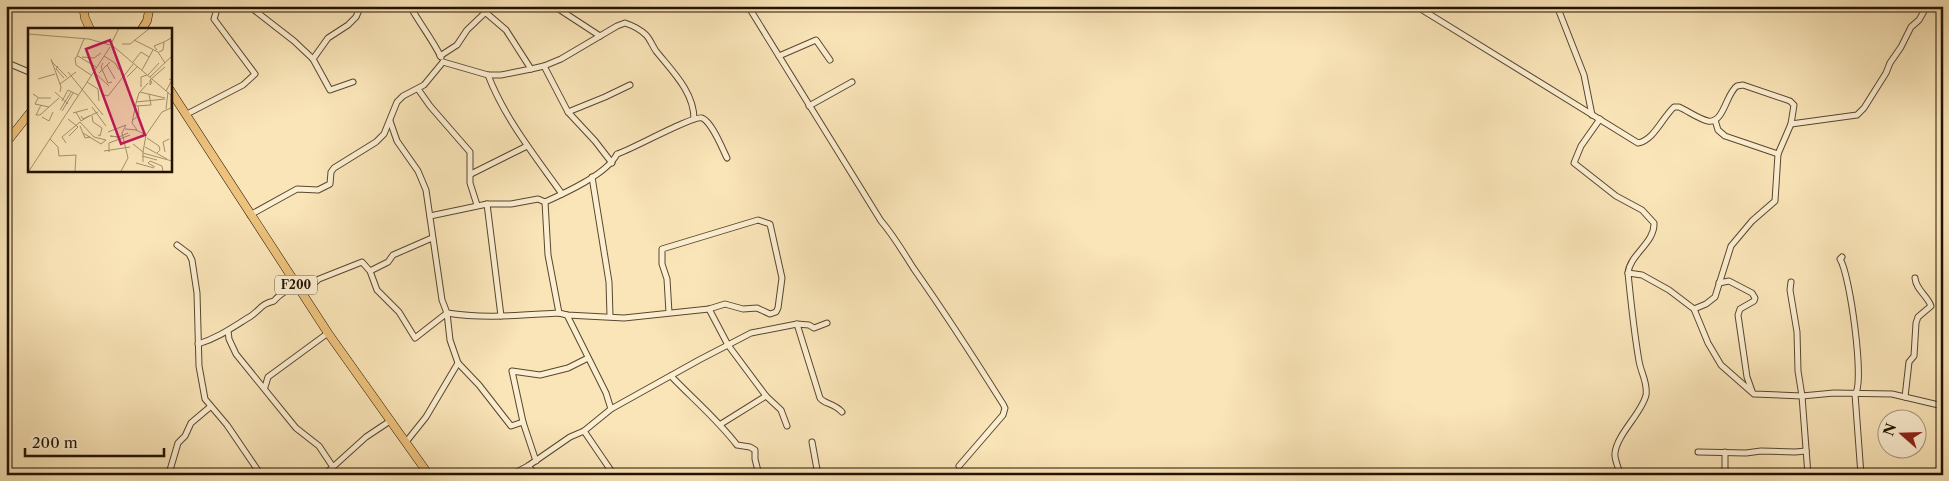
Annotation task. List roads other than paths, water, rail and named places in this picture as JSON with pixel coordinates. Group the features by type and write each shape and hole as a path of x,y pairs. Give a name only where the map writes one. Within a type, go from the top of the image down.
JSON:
{"main road":[{"path":"83,6 88,27"},
{"path":"146,25 150,6"},
{"name":"F200","path":"171,91 328,333 430,475"},
{"path":"6,143 28,115"}],"street":[{"path":"187,114 243,84 255,74 214,19 218,6"},
{"path":"313,59 328,38 348,25 356,18 359,10 365,6"},
{"path":"410,6 419,22 432,38 443,62 488,75 501,75 544,66 625,23 647,36 650,43 665,62 671,66 693,106 694,119"},
{"path":"440,56 457,45 467,30 492,6"},
{"path":"554,6 600,36"},
{"path":"748,6 881,221 953,324 1005,408 1003,416 959,466"},
{"path":"1416,6 1638,143 1644,142 1651,136 1674,107 1709,121 1715,120 1720,116 1734,87 1743,85 1794,104 1791,124 1778,154 1775,201 1752,221 1731,246 1715,297 1710,302 1694,309"},
{"path":"1557,6 1584,75 1592,115"},
{"path":"1791,124 1857,115 1864,108 1886,73 1911,27 1919,20 1928,6"},
{"path":"253,7 313,59 330,90 353,82"},
{"path":"486,12 506,30 532,69"},
{"path":"779,56 816,40 830,60"},
{"path":"6,58 10,64 28,72"},
{"path":"250,215 297,189 318,190 328,187 331,172 334,168 348,161 358,152 372,147 384,134 397,102 403,96 424,85 443,62"},
{"path":"544,66 568,112 595,140 612,164"},
{"path":"488,75 495,93 527,146 562,194"},
{"path":"809,106 852,82"},
{"path":"568,112 605,97 630,84"},
{"path":"418,88 430,106 470,152 470,182 477,206"},
{"path":"430,216 487,204 510,204 538,199 545,202 612,164 617,154 630,150 655,135 700,117 706,120 714,131 727,158"},
{"path":"1600,119 1581,146 1574,163 1616,196 1642,210 1654,223 1650,238 1634,258 1628,273 1630,306 1640,363 1646,382 1646,396 1619,439 1614,454 1620,475"},
{"path":"1715,120 1718,130 1724,136 1778,154"},
{"path":"390,122 397,140 423,179 442,300 447,314 450,340 458,363 479,385 511,426 523,422"},
{"path":"471,174 527,146"},
{"path":"592,176 609,282 610,316"},
{"path":"545,202 548,255 559,313"},
{"path":"487,204 500,316"},
{"path":"302,294 319,279 362,262 370,271 377,290 399,312 415,338 447,314 500,316 559,313 624,318 709,309 725,304 743,309 757,308 770,314 776,312 780,299 782,278 770,224 758,220 662,249 668,313"},
{"path":"370,271 388,262 393,255 432,238"},
{"path":"178,245 189,254 192,260 197,293 198,344 203,394 210,407 228,425 261,475"},
{"path":"1842,257 1840,259 1849,285 1852,303 1857,348 1859,386 1855,394 1861,475"},
{"path":"1628,273 1642,275 1669,290 1694,309 1708,343 1721,365 1754,394 1802,396 1834,393 1892,394 1943,406"},
{"path":"1905,397 1909,362 1914,356 1916,323 1918,316 1931,306 1929,300 1918,288 1915,278"},
{"path":"1719,283 1732,281 1754,296 1754,301 1740,309 1738,315 1747,377 1754,394"},
{"path":"1791,282 1791,297 1797,332 1798,371 1802,396 1808,475"},
{"path":"198,344 228,331 264,304 274,301 280,294 296,284"},
{"path":"709,309 728,345 766,396 780,410 787,426"},
{"path":"567,315 606,393 611,409"},
{"path":"511,475 536,461 570,437 584,431 611,409 751,333 797,324 814,328 827,323"},
{"path":"797,324 820,398 823,402 836,406 842,412"},
{"path":"228,331 229,339 236,354 265,387 296,428 319,446 333,467"},
{"path":"265,387 268,377 328,333"},
{"path":"536,461 523,422 512,371 540,375 568,368 588,358"},
{"path":"406,442 426,417 458,363"},
{"path":"671,376 695,402 721,424 737,445 750,447 754,450 754,459 759,475"},
{"path":"721,424 766,396"},
{"path":"170,475 178,443 185,436 192,423 210,407"},
{"path":"324,475 366,437 390,421"},
{"path":"584,431 614,475"},
{"path":"812,442 818,475"},
{"path":"1698,452 1806,451"},
{"path":"1725,452 1725,475"},
{"path":"528,466 536,475"}]}
